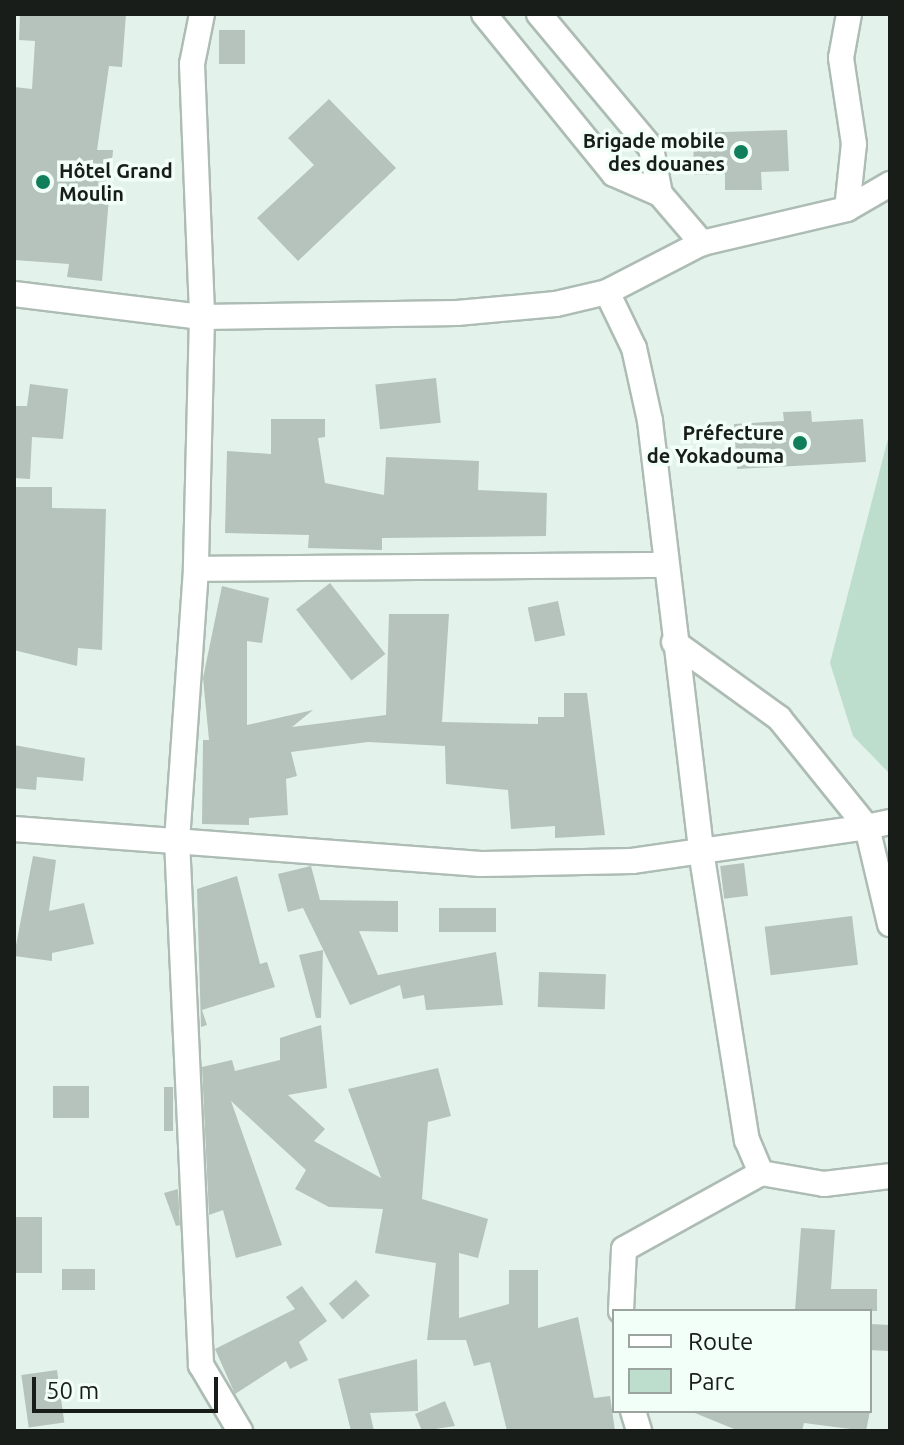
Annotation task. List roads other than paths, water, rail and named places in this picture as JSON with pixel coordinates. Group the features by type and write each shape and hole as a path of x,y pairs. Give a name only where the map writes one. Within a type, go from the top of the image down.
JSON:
{"street":[{"path":"202,14 192,64 202,317 196,569 177,840 201,1365 240,1431"},
{"path":"484,14 614,174 660,194 702,243"},
{"path":"539,14 651,148 660,194"},
{"path":"847,209 854,144 841,58 849,14"},
{"path":"14,294 202,317 457,313 607,292 702,243 847,209 890,184"},
{"path":"607,292 637,363 731,1060 761,1173"},
{"path":"196,569 666,565"},
{"path":"674,642 779,718 879,824 890,924"},
{"path":"14,829 481,864 632,861 879,824"},
{"path":"621,1309 624,1249 761,1173 824,1184 890,1176"}],"place":[{"name":"Brigade mobile des douanes","path":"741,152"},
{"name":"Hôtel Grand Moulin","path":"43,182"},
{"name":"Préfecture de Yokadouma","path":"800,443"}]}
